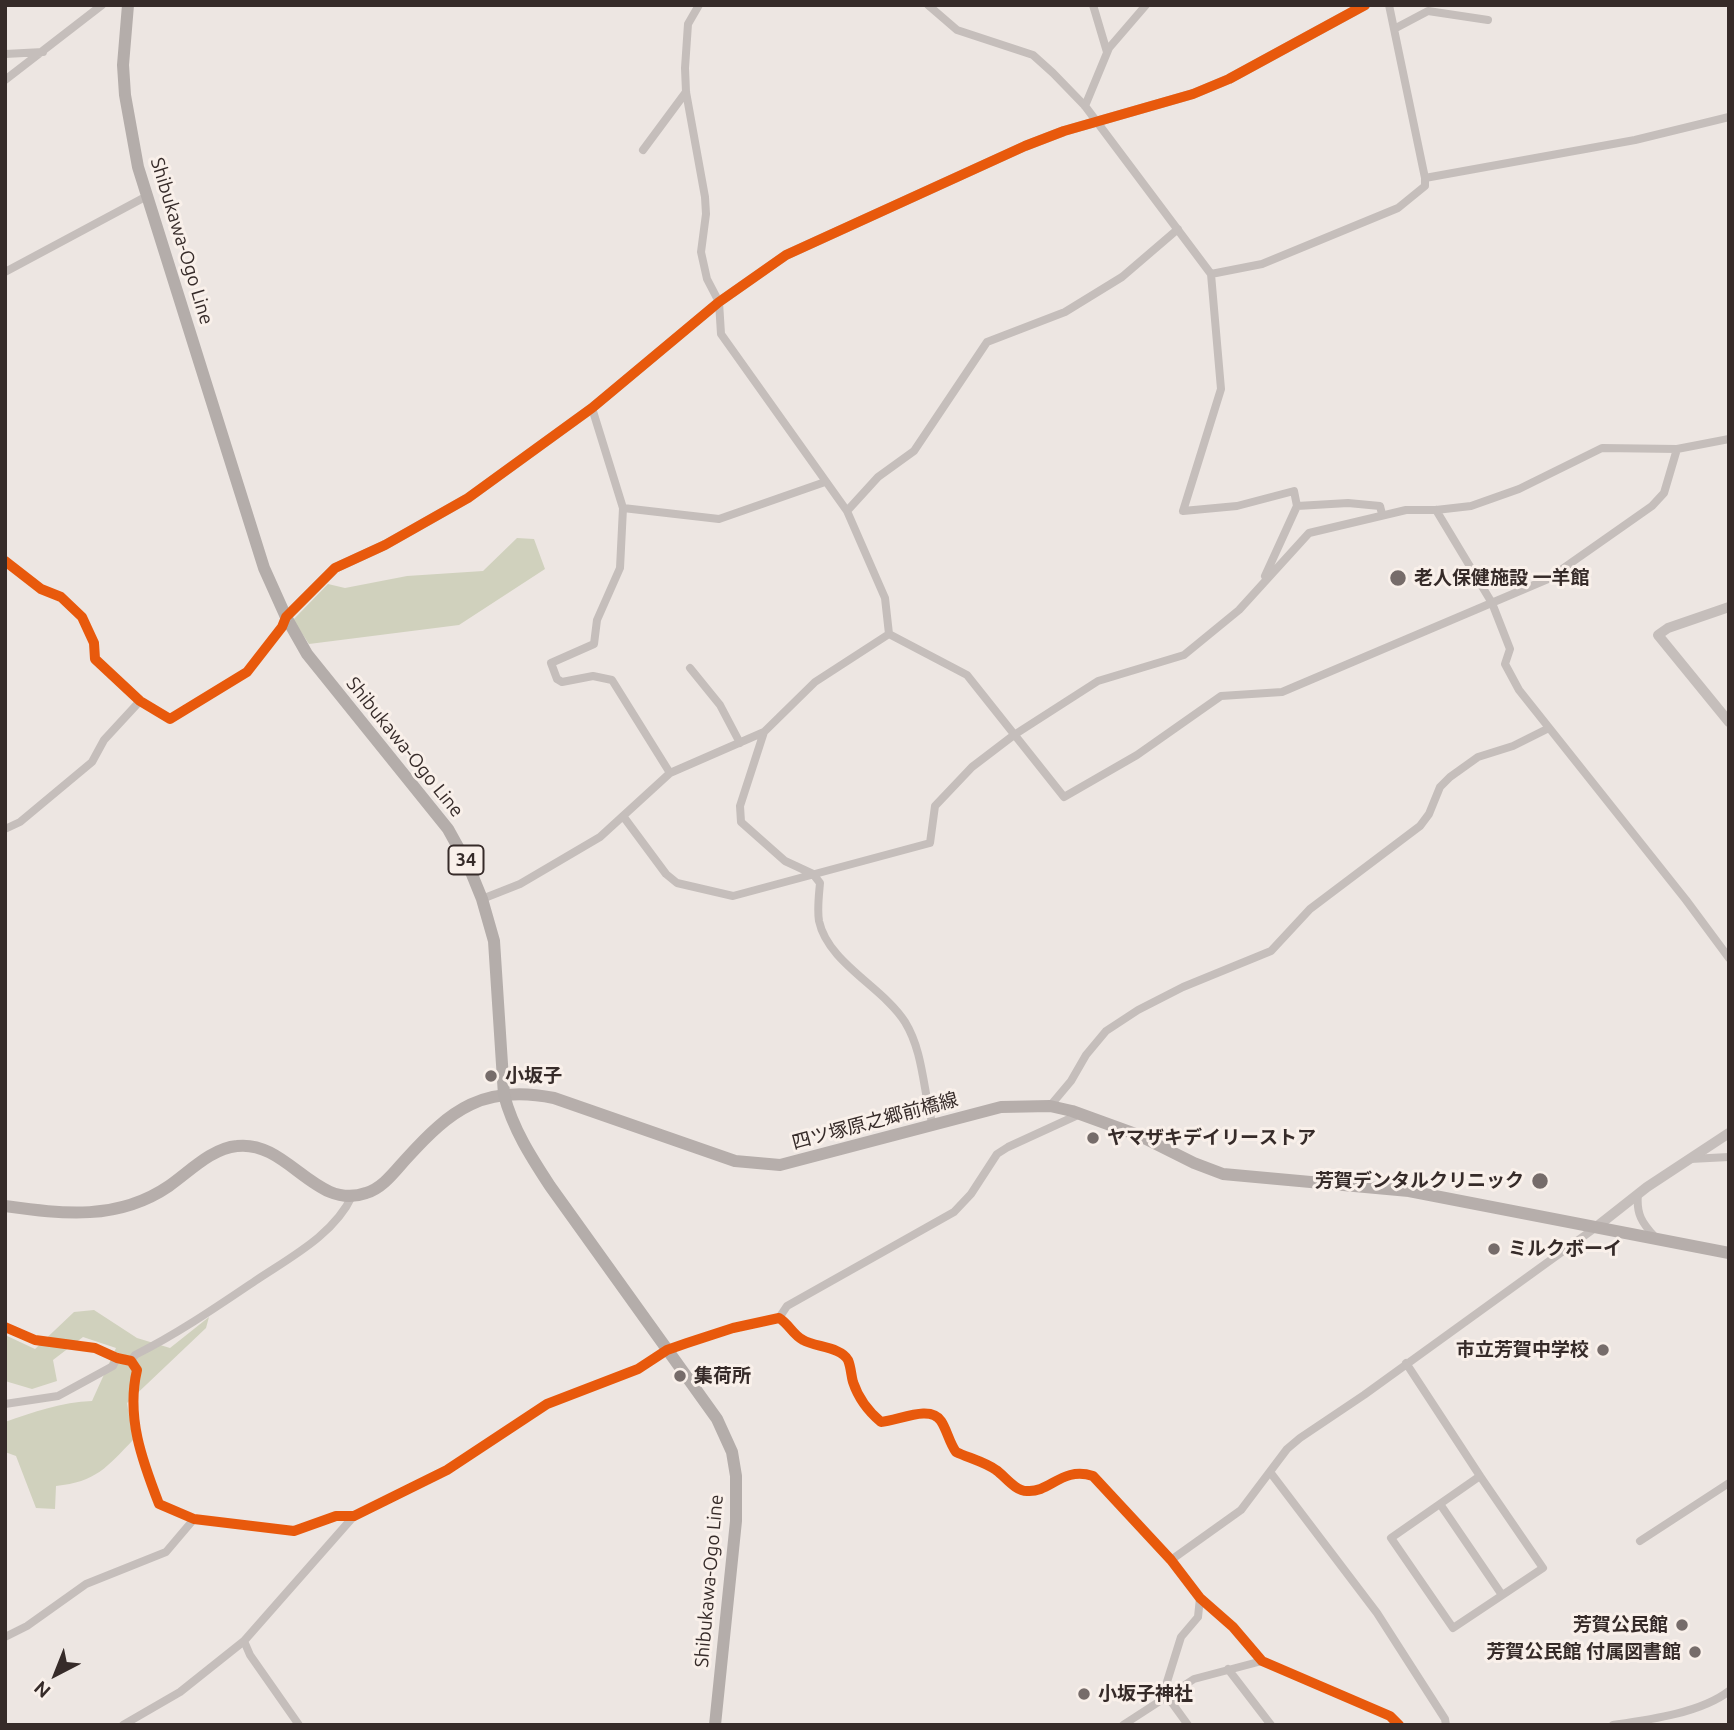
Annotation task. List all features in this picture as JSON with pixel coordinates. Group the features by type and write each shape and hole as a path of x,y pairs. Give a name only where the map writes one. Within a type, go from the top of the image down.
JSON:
{"main road":[{"name":"Shibukawa-Ogo Line","path":"128,5 124,57 125,95 135,157 264,568 286,617 307,654 448,829 469,867 494,940 504,1095 510,1116 527,1151 717,1419 732,1452 736,1476 736,1521 715,1725"},
{"name":"四ツ塚原之郷前橋線","path":"352,1196 369,1193 386,1180 414,1150 466,1105 482,1098 504,1095 534,1094 565,1102 715,1155 753,1164 780,1165 1001,1107 1050,1106 1138,1135 1223,1174 1409,1191 1729,1253"},
{"path":"5,1206 71,1214 128,1207 166,1188 222,1150 236,1146 253,1146 271,1152 321,1187 352,1196"}],"street":[{"path":"5,80 102,5"},
{"path":"699,5 688,24 686,92 705,197 706,214 701,252 707,279 719,302 721,334 847,511 885,598 889,634"},
{"path":"928,5 957,30 1034,55 1085,106 1211,274 1222,390 1183,511 1237,506 1294,491 1297,506 1260,587"},
{"path":"1093,5 1107,52"},
{"path":"1085,106 1107,52 1146,5"},
{"path":"5,561 41,589 61,597 82,617 94,643 95,659 140,701 170,719 247,672 282,627 286,617 335,568 377,550 468,498 592,408 719,302 786,255 1025,146 1064,131 1193,94 1229,79 1365,5"},
{"path":"1211,274 1262,264 1398,208 1425,186 1389,5"},
{"path":"1394,29 1428,11 1488,20"},
{"path":"5,54 43,52"},
{"path":"643,150 686,92"},
{"path":"1425,178 1635,140 1729,117"},
{"path":"5,272 147,196"},
{"path":"847,511 878,477 914,451 987,341 1065,312 1122,277 1178,229"},
{"path":"592,408 623,508 620,568 597,620 594,645 551,663 556,679 562,682 593,676 612,680 670,773"},
{"path":"623,816 666,874 677,883 733,896 930,843 935,806 972,767 1014,735 1098,681 1184,654 1239,610 1309,533 1406,510 1471,506 1519,489 1602,448 1677,449 1729,439"},
{"path":"889,634 967,675 1064,797 1137,755 1221,696 1282,692 1548,579 1652,506 1664,493 1677,449"},
{"path":"623,508 719,519 825,482"},
{"path":"1297,506 1348,503 1380,506 1382,514"},
{"path":"1436,510 1492,603 1510,649 1505,664 1519,690 1729,958"},
{"path":"1729,607 1668,628 1658,635 1729,722"},
{"path":"482,899 520,884 600,837 670,773 764,732 815,682 889,634"},
{"path":"690,668 720,705 740,743"},
{"path":"5,829 20,822 92,762 104,740 140,701"},
{"path":"1050,1106 1071,1082 1086,1055 1106,1031 1138,1010 1183,987 1271,951 1310,909 1420,826 1429,814 1440,787 1450,777 1478,757 1513,746 1549,728"},
{"path":"764,732 740,806 741,822 785,862 813,874 820,883 819,922 830,944 898,1013 910,1033 917,1052 933,1126"},
{"path":"779,1318 787,1306 954,1212 971,1194 997,1154 1080,1114"},
{"path":"1171,1560 1241,1510 1287,1449 1300,1438 1364,1395 1639,1194 1729,1133"},
{"path":"1690,1159 1729,1157"},
{"path":"1639,1194 1637,1209 1641,1223 1657,1239"},
{"path":"131,1361 135,1355 174,1335 320,1237 347,1207 352,1196"},
{"path":"123,1725 180,1692 244,1641 354,1516 447,1469 547,1404 638,1369 667,1350 733,1328 779,1318 788,1323 804,1341 842,1354 848,1359 853,1384 871,1414 881,1422 892,1422 926,1412 935,1415 941,1421 956,1452 994,1468 1019,1489 1028,1492 1069,1474 1082,1472 1093,1476 1171,1560 1200,1598 1233,1627 1262,1661 1390,1717 1399,1725"},
{"path":"5,1327 35,1340 95,1348 131,1361 137,1370 132,1391 138,1449 159,1504 194,1519 294,1531 336,1516 354,1516"},
{"path":"5,1404 58,1396 113,1366 117,1358"},
{"path":"1406,1363 1543,1568 1453,1628 1391,1538 1480,1476"},
{"path":"1270,1472 1377,1613 1446,1725"},
{"path":"1640,1541 1729,1483"},
{"path":"1440,1504 1503,1595"},
{"path":"5,1637 27,1626 86,1584 166,1552 194,1519"},
{"path":"1188,1725 1167,1696 1166,1685 1181,1637 1198,1617 1200,1598"},
{"path":"244,1641 250,1655 299,1725"},
{"path":"1123,1725 1139,1721 1167,1696 1194,1679 1262,1661"},
{"path":"1228,1669 1270,1725"},
{"path":"1613,1725 1678,1712 1719,1699 1729,1691"}],"green space":[{"path":"517,538 534,539 545,569 459,625 309,644 293,620 328,584 345,588 407,576 483,571"},
{"path":"94,1310 137,1338 170,1348 209,1317 206,1328 127,1403 133,1440 100,1472 81,1481 56,1486 55,1509 36,1508 16,1456 5,1452 5,1422 59,1405 92,1401 116,1348 83,1337 53,1360 57,1381 32,1389 5,1381 5,1335 35,1349 74,1312"}],"cycle path":[{"path":"5,561 41,589 61,597 82,617 94,643 95,659 140,701 170,719 247,672 282,627 286,617 335,568 385,545 468,498 592,408 719,302 786,255 1025,146 1064,131 1193,94 1229,79 1365,5"},
{"path":"5,1327 35,1340 95,1348 131,1361 137,1370 133,1405 138,1438 159,1504 194,1519 294,1531 336,1516 354,1516 447,1470 547,1404 638,1369 667,1350 733,1328 779,1318 803,1340 845,1356 858,1393 868,1409 881,1422 922,1414 936,1416 956,1452 992,1467 1014,1486 1023,1490 1035,1491 1073,1474 1093,1476 1171,1560 1200,1598 1233,1627 1262,1661 1390,1716 1399,1725"}],"place":[{"name":"老人保健施設 一羊館","path":"1398,578"},
{"name":"小坂子","path":"491,1076"},
{"name":"ヤマザキデイリーストア","path":"1093,1138"},
{"name":"芳賀デンタルクリニック","path":"1540,1181"},
{"name":"ミルクボーイ","path":"1494,1249"},
{"name":"市立芳賀中学校","path":"1603,1350"},
{"name":"集荷所","path":"680,1376"},
{"name":"芳賀公民館","path":"1682,1625"},
{"name":"芳賀公民館 付属図書館","path":"1695,1652"},
{"name":"小坂子神社","path":"1084,1694"}]}
